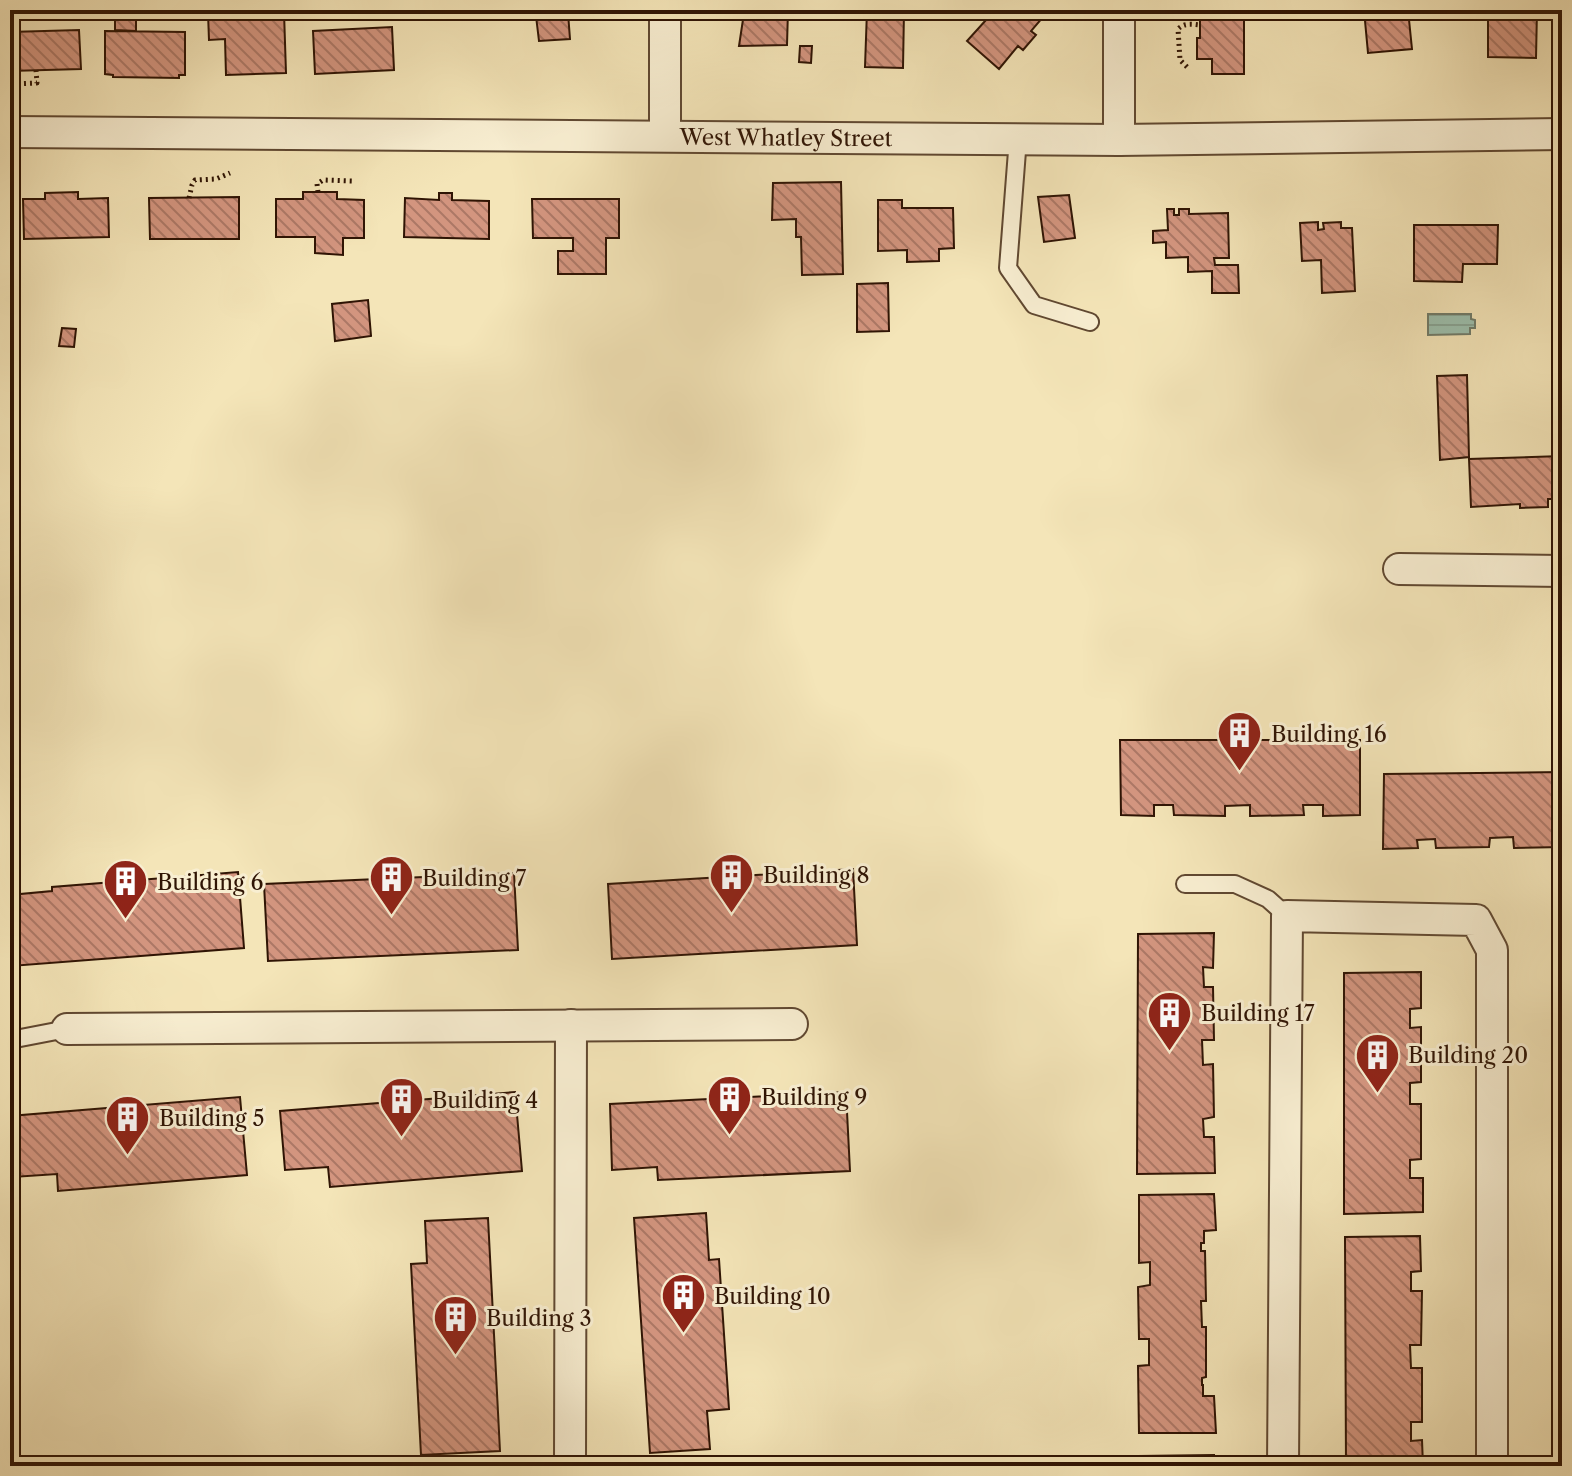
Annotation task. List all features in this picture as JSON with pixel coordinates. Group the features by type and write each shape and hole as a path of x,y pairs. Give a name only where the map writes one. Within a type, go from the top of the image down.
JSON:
{"street":[{"path":"665,10 665,135"},
{"path":"1119,10 1119,140"},
{"name":"West Whatley Street","path":"10,132 1119,140 1562,134"},
{"path":"1399,569 1562,571"},
{"path":"1283,1466 1287,916 1476,920 1492,950 1492,1466"},
{"path":"67,1029 792,1024"},
{"path":"570,1466 571,1025"}],"lane":[{"path":"1018,138 1008,268 1034,305 1090,322"},
{"path":"1185,884 1235,884 1268,899 1287,916"},
{"path":"10,1040 67,1029"}],"path":[{"path":"1187,67 1180,60 1178,29 1182,25 1200,25"},
{"path":"12,84 37,83 36,70"},
{"path":"189,198 195,180 216,179 230,173"},
{"path":"318,192 317,184 323,180 353,181"}],"shaded area":[{"path":"1428,314 1471,314 1475,328 1470,328 1470,334 1428,335"}],"building":[{"path":"737,10 788,10 787,45 739,46 744,13 737,13"},
{"path":"867,10 904,11 903,68 865,67"},
{"path":"995,10 1049,10 1031,31 1036,35 1023,50 1018,46 999,69 967,41"},
{"path":"1197,10 1244,10 1244,74 1212,74 1212,59 1197,59 1200,19 1197,19"},
{"path":"1364,10 1408,10 1412,49 1368,53"},
{"path":"1488,10 1537,10 1536,58 1488,57"},
{"path":"115,12 136,13 136,31 115,30"},
{"path":"284,12 286,73 226,75 225,39 209,40 208,13"},
{"path":"568,13 570,39 539,41 536,16"},
{"path":"392,27 394,70 315,74 313,31"},
{"path":"79,30 81,69 10,71 10,32"},
{"path":"105,31 185,32 185,75 179,75 179,78 113,77 105,74"},
{"path":"800,46 812,46 811,63 799,62"},
{"path":"841,182 843,274 802,275 801,237 796,237 796,219 772,220 773,183"},
{"path":"78,192 78,199 108,198 109,237 24,239 23,199 45,199 45,193"},
{"path":"303,192 337,192 337,199 364,200 364,238 343,238 343,255 315,253 315,237 276,237 276,199 303,199"},
{"path":"439,193 452,193 452,200 489,201 489,239 404,237 405,198 439,200"},
{"path":"1069,195 1075,238 1044,242 1038,197"},
{"path":"239,197 239,239 150,239 149,198"},
{"path":"532,199 619,199 619,238 606,238 606,274 558,274 558,251 573,251 573,238 533,238"},
{"path":"878,200 902,200 902,208 953,208 954,248 939,249 939,261 907,262 907,250 878,251"},
{"path":"1167,209 1174,209 1174,215 1179,215 1179,209 1189,209 1189,214 1228,213 1229,258 1214,258 1215,265 1238,265 1239,293 1212,293 1212,271 1188,272 1188,257 1166,258 1166,242 1153,243 1153,231 1168,230"},
{"path":"1318,222 1318,230 1324,229 1323,223 1341,222 1341,228 1352,228 1355,291 1322,293 1321,260 1302,261 1300,223"},
{"path":"1414,225 1498,225 1497,264 1463,264 1462,282 1414,281"},
{"path":"888,283 889,331 857,332 857,284"},
{"path":"368,300 371,336 335,341 332,304"},
{"path":"62,328 76,329 74,347 59,346"},
{"path":"1467,375 1469,457 1440,460 1437,376"},
{"path":"1562,456 1562,499 1548,499 1548,507 1520,508 1520,504 1471,507 1469,459"},
{"name":"Building 16","path":"1120,740 1360,740 1360,815 1323,816 1323,805 1303,805 1304,815 1250,816 1250,805 1225,806 1225,816 1174,815 1173,805 1154,805 1154,816 1121,815"},
{"path":"1562,772 1562,847 1514,848 1513,837 1490,838 1489,847 1436,848 1435,839 1417,840 1418,848 1383,849 1384,774"},
{"name":"Building 8","path":"853,869 857,945 612,959 608,884"},
{"name":"Building 6","path":"238,872 244,948 11,966 10,895 52,891 52,887"},
{"name":"Building 7","path":"514,873 518,950 268,961 264,884"},
{"name":"Building 17","path":"1214,933 1213,968 1203,967 1204,987 1213,987 1214,1040 1202,1040 1203,1065 1213,1064 1214,1117 1203,1119 1204,1137 1214,1137 1215,1173 1137,1174 1138,934"},
{"name":"Building 20","path":"1421,972 1421,1008 1410,1009 1410,1028 1421,1027 1421,1082 1410,1083 1410,1104 1421,1104 1421,1159 1410,1160 1410,1178 1423,1178 1423,1212 1344,1214 1344,973"},
{"name":"Building 4","path":"515,1092 522,1171 330,1187 328,1167 285,1170 280,1111"},
{"name":"Building 9","path":"846,1092 850,1171 658,1180 657,1167 612,1170 610,1104"},
{"name":"Building 5","path":"240,1097 247,1175 58,1191 57,1174 13,1177 10,1116"},
{"path":"1214,1194 1216,1230 1204,1231 1204,1243 1201,1243 1201,1251 1205,1251 1206,1301 1201,1301 1202,1327 1206,1327 1203,1396 1214,1396 1216,1433 1139,1433 1138,1366 1149,1365 1149,1339 1139,1339 1138,1287 1150,1285 1150,1262 1139,1263 1139,1195"},
{"name":"Building 10","path":"706,1213 709,1260 719,1259 729,1409 707,1411 710,1449 650,1453 634,1218"},
{"name":"Building 3","path":"488,1218 500,1451 421,1455 411,1264 427,1263 425,1221"},
{"path":"1420,1236 1421,1271 1411,1272 1411,1291 1422,1291 1421,1345 1410,1345 1411,1368 1422,1368 1422,1422 1411,1422 1411,1441 1422,1440 1423,1466 1346,1466 1345,1237"},
{"path":"1214,1455 1214,1466 1139,1466 1139,1456"},
{"path":"886,1460 931,1462 931,1466 885,1466"}],"place":[{"name":"Building 16","path":"1240,773"},
{"name":"Building 8","path":"732,914"},
{"name":"Building 7","path":"391,917"},
{"name":"Building 6","path":"126,921"},
{"name":"Building 17","path":"1170,1052"},
{"name":"Building 20","path":"1377,1094"},
{"name":"Building 9","path":"730,1136"},
{"name":"Building 4","path":"401,1139"},
{"name":"Building 5","path":"128,1157"},
{"name":"Building 10","path":"683,1335"},
{"name":"Building 3","path":"455,1357"}]}
